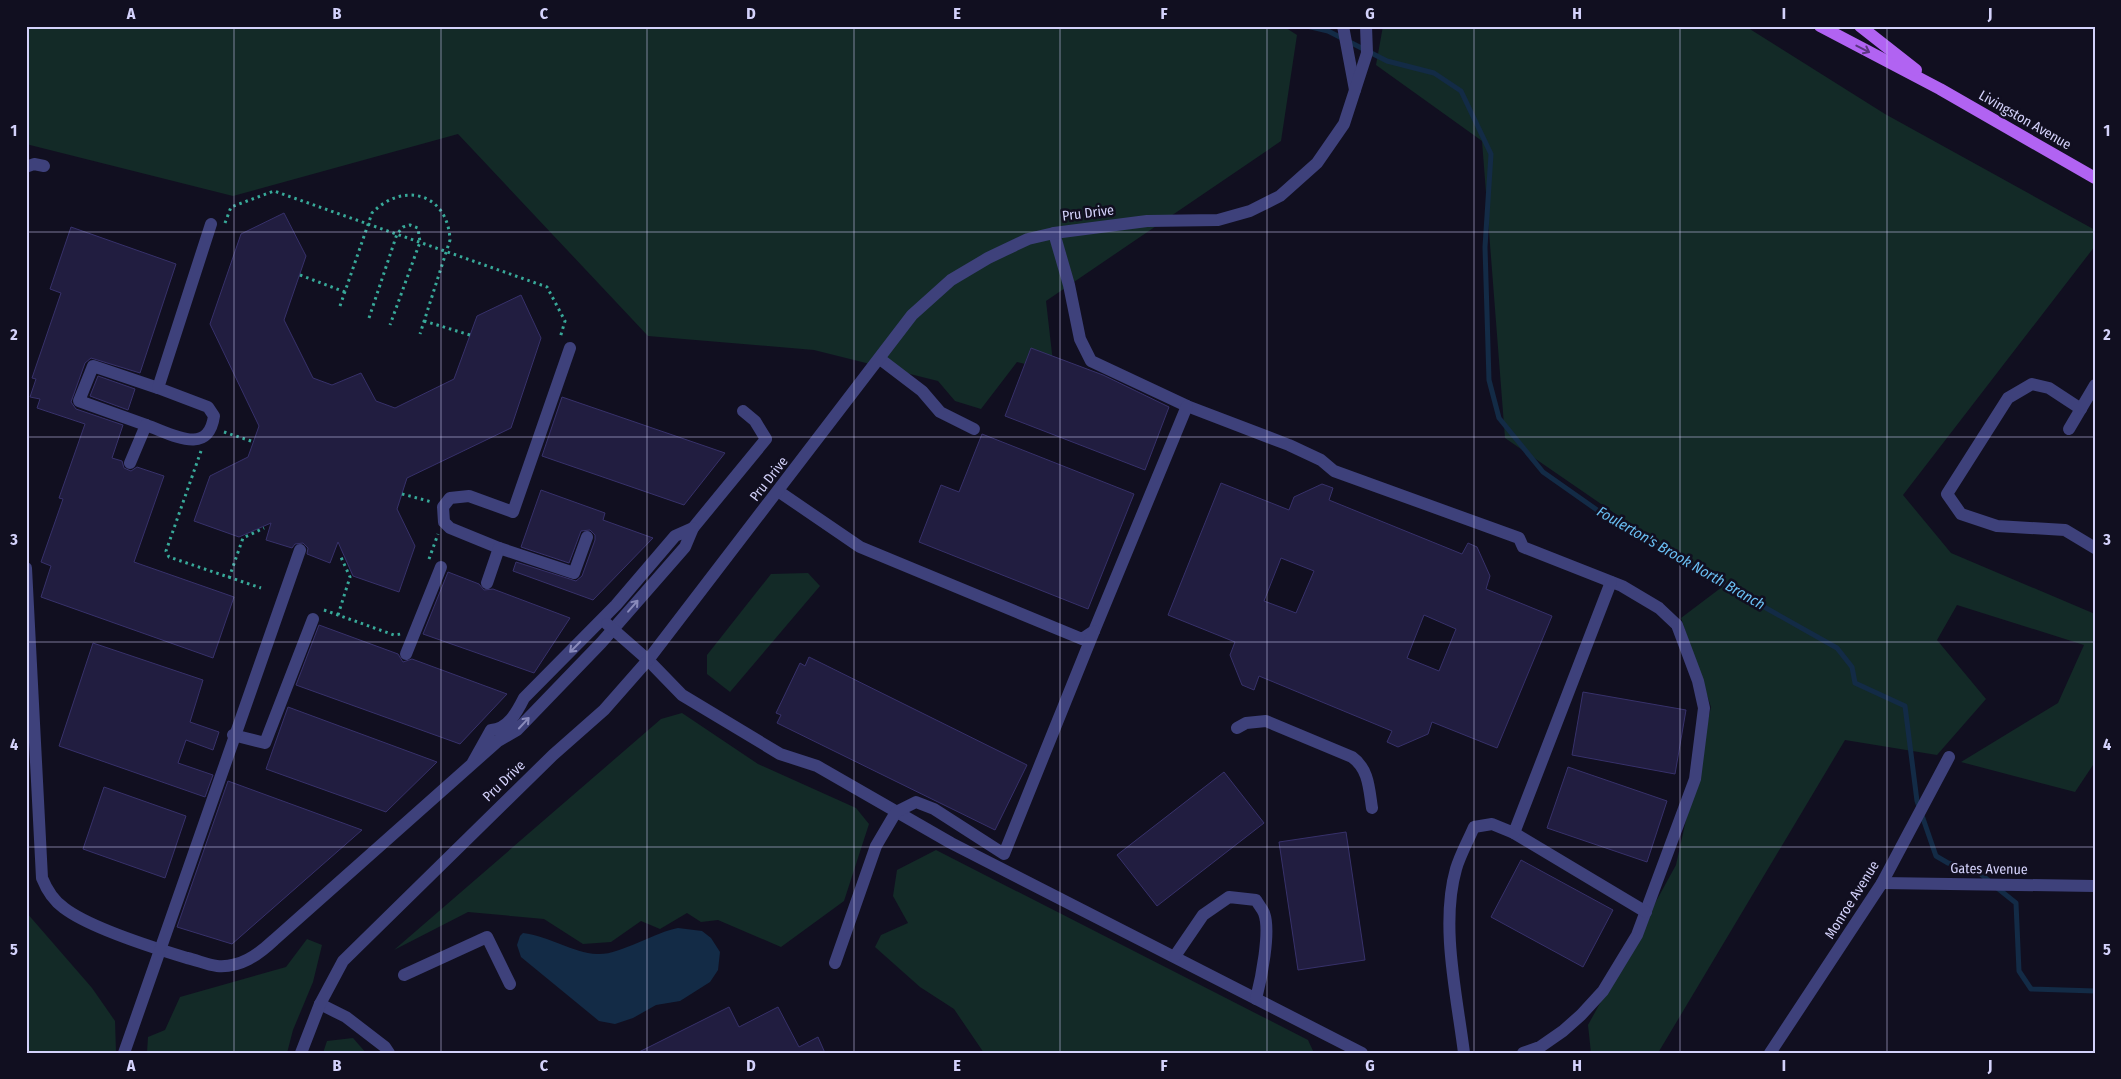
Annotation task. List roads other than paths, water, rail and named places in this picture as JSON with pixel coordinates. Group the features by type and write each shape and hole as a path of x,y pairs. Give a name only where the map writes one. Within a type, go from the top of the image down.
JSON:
{"main road":[{"path":"1820,26 1940,89"},
{"path":"1860,26 1940,89"},
{"name":"Livingston Avenue","path":"1940,89 2095,178"}],"street":[{"name":"Pru Drive","path":"301,1053 320,1004 343,961 553,755 604,710 648,660 912,315 951,280 988,258 1028,239 1054,233 1147,221 1218,220 1265,205 1293,187 1317,163 1344,124 1356,92 1366,53 1366,28"},
{"path":"1344,29 1347,55 1356,92"},
{"path":"26,167 34,164 44,166"},
{"path":"158,388 218,225"},
{"path":"1054,233 1069,285 1080,339 1091,361 1186,406 1289,445 1321,460 1334,471 1519,538 1523,547 1610,582 1659,608 1676,625 1698,681 1704,708 1695,779 1637,935 1603,991 1562,1031 1540,1047 1523,1053"},
{"path":"570,348 513,512 470,496 450,498 442,507 444,522 450,528 499,548 574,573 587,537"},
{"path":"880,359 922,391 940,412 974,430"},
{"path":"93,366 208,407 214,416 213,426 208,436 200,440 191,440 146,425 80,401 84,385 93,366"},
{"path":"2081,409 2050,388 2032,384 2008,398 1947,494 1961,514 1997,526 2065,530 2095,548"},
{"path":"2069,429 2095,385"},
{"path":"835,963 876,846 896,812 916,802 934,810 1004,854 1186,406"},
{"path":"26,568 42,878 45,886 63,908 82,919 158,949 216,966 232,965 256,957 498,741 517,730 613,629 685,547 693,528 766,439 755,422 743,411"},
{"path":"130,463 146,425"},
{"path":"778,491 816,519 860,547 1082,639 1094,631"},
{"path":"472,764 491,730 500,729 515,715 524,698 602,620 676,536 693,528"},
{"path":"487,583 499,548"},
{"path":"124,1053 158,949 300,550"},
{"path":"406,654 441,566"},
{"path":"1514,833 1610,582"},
{"path":"233,735 265,743 313,620"},
{"path":"602,620 648,660 682,696 780,754 817,766 951,843 1362,1053"},
{"path":"1237,728 1246,723 1266,721 1352,757 1359,762 1365,772 1372,808"},
{"name":"Monroe Avenue","path":"1770,1053 1882,883 1949,757"},
{"path":"1464,1053 1452,955 1449,907 1456,869 1474,827 1492,824 1514,833 1646,912"},
{"name":"Gates Avenue","path":"1882,883 2095,886"},
{"path":"1175,956 1203,915 1229,897 1256,900 1265,914 1264,971 1256,999"},
{"path":"404,974 487,937 510,984"},
{"path":"320,1004 346,1017 385,1047 389,1053"}],"water":[{"path":"678,928 702,931 711,938 720,952 718,970 710,982 680,1001 656,1005 633,1018 615,1024 599,1021 521,957 517,945 523,933 542,937 579,951 606,954"}],"waterway":[{"name":"Foulerton's Brook North Branch","path":"1307,26 1328,31 1387,61 1434,73 1461,91 1491,154 1485,247 1489,380 1499,418 1543,472 1617,524 1837,648 1852,667 1855,683 1905,706 1917,801 1936,856 1948,863 1976,870 1989,881"},
{"name":"Foulerton's Brook North Branch","path":"1996,887 2016,903 2019,971 2031,989 2095,991"}]}
